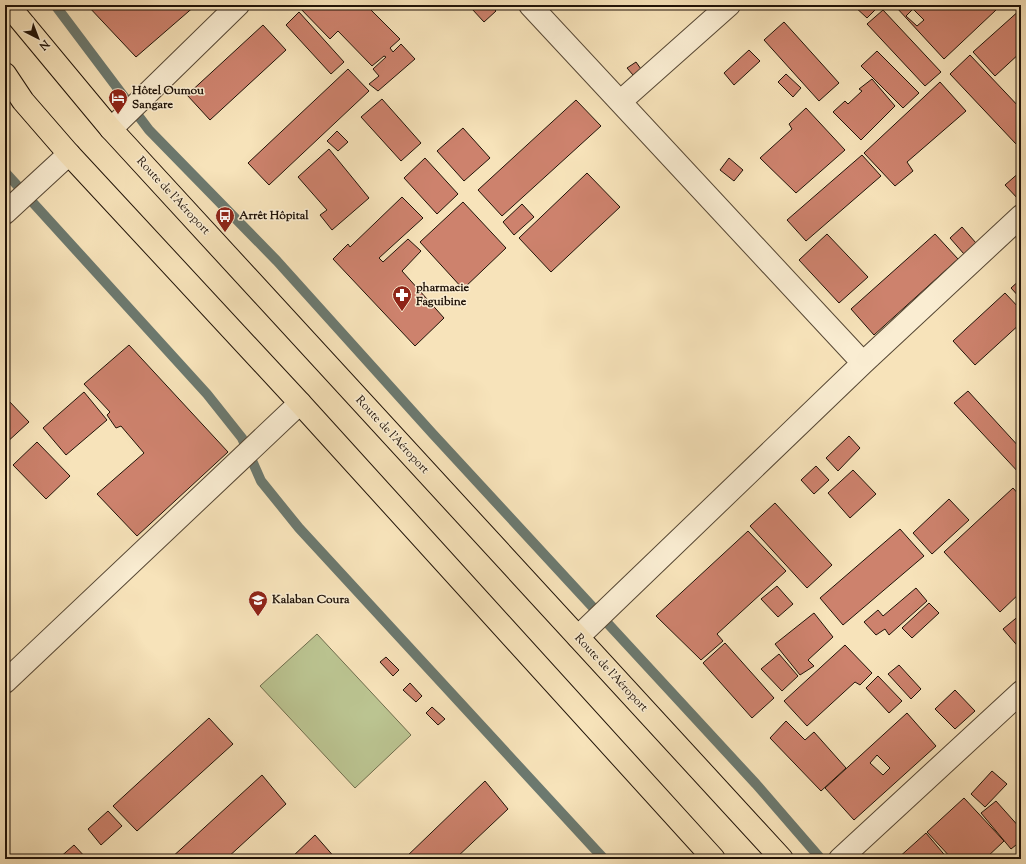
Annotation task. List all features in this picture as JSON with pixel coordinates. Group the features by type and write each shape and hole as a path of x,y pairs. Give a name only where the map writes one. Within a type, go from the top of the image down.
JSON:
{"highway":[{"name":"Route de l'Aéroport","path":"8,5 111,129 782,859"},
{"path":"5,74 23,101"},
{"path":"5,84 23,101 69,154 300,403 714,859"}],"street":[{"path":"111,129 238,5"},
{"path":"530,5 621,101 862,363"},
{"path":"621,101 730,5"},
{"path":"5,212 69,154"},
{"path":"578,637 862,363 1021,216"},
{"path":"5,682 300,403"},
{"path":"840,859 1021,692"}],"green space":[{"path":"317,634 411,735 355,788 260,686"}],"building":[{"path":"87,5 196,5 136,57"},
{"path":"297,5 373,5 370,9 400,39 390,48 393,52 401,44 415,59 378,91 369,84 379,76 373,69 386,57 384,56 372,66 338,31 330,39"},
{"path":"476,5 491,5 496,11 484,22 472,9"},
{"path":"853,5 878,5 879,6 867,18"},
{"path":"898,5 990,5 996,10 944,59 896,7","holes":["913,9 924,20 917,26 906,16"]},
{"path":"1021,9 1021,52 995,76 973,52"},
{"path":"883,10 941,72 925,86 867,24"},
{"path":"299,12 344,62 331,74 286,25"},
{"path":"784,22 839,83 819,101 764,40"},
{"path":"263,25 286,50 210,120 187,95"},
{"path":"749,50 760,61 734,85 724,73"},
{"path":"877,51 919,93 903,108 861,66"},
{"path":"970,55 1021,109 1021,140 1016,144 950,74"},
{"path":"636,62 641,69 633,75 627,68"},
{"path":"348,69 369,91 269,185 248,163"},
{"path":"786,74 801,88 793,97 778,82"},
{"path":"872,79 895,106 861,140 833,112 845,101 848,104 862,91 859,89"},
{"path":"940,82 966,111 907,162 913,171 895,186 864,153"},
{"path":"382,99 421,143 401,161 361,117"},
{"path":"576,100 601,126 502,216 478,190"},
{"path":"806,108 845,150 796,193 760,158 792,129 789,124"},
{"path":"463,128 490,158 464,181 437,151"},
{"path":"337,131 348,142 338,151 327,141"},
{"path":"329,149 369,198 332,230 320,215 327,210 298,177"},
{"path":"862,155 881,176 806,241 787,220"},
{"path":"425,158 458,194 437,214 404,178"},
{"path":"729,158 743,170 734,181 720,170"},
{"path":"1021,171 1021,198 1019,200 1005,185"},
{"path":"587,173 620,207 551,272 519,238"},
{"path":"402,197 423,218 379,258 383,262 408,239 421,251 402,271 444,318 415,346 333,259 348,244 350,247"},
{"path":"463,202 506,248 463,289 420,242"},
{"path":"522,204 534,217 514,235 503,222"},
{"path":"962,227 976,243 964,254 950,238"},
{"path":"827,234 868,277 839,303 799,260"},
{"path":"935,234 958,259 874,335 851,309"},
{"path":"1021,279 1021,299 1011,288"},
{"path":"1005,293 1021,310 1021,323 975,365 953,341"},
{"path":"129,345 228,452 137,536 97,494 144,453 121,426 116,428 107,415 110,412 84,384"},
{"path":"968,391 1021,449 1020,474 954,403"},
{"path":"84,392 107,420 66,455 43,428"},
{"path":"8,400 29,422 5,444 5,403"},
{"path":"849,436 860,448 838,471 826,458"},
{"path":"37,442 70,476 46,499 13,465"},
{"path":"816,466 829,480 814,494 801,480"},
{"path":"853,470 876,494 850,518 828,493"},
{"path":"1013,488 1021,497 1021,592 1000,612 944,552"},
{"path":"949,499 969,520 932,554 913,533"},
{"path":"775,503 832,565 807,588 750,526"},
{"path":"900,529 924,556 843,625 820,598"},
{"path":"748,531 786,571 717,634 723,641 701,660 656,616"},
{"path":"777,586 793,604 778,617 761,599"},
{"path":"916,588 927,601 889,635 885,629 876,635 864,622 878,610 883,616"},
{"path":"929,603 939,613 912,638 902,628"},
{"path":"814,613 833,637 808,660 814,666 800,675 775,644"},
{"path":"1021,614 1021,650 1003,629"},
{"path":"725,643 774,698 752,718 703,663"},
{"path":"845,645 872,673 860,685 855,682 807,726 784,701"},
{"path":"779,654 798,676 782,691 761,669"},
{"path":"386,657 399,670 393,676 380,662"},
{"path":"899,665 921,689 911,699 888,674"},
{"path":"878,676 902,701 889,713 866,688"},
{"path":"410,683 422,696 416,702 403,690"},
{"path":"955,690 975,711 955,729 935,709"},
{"path":"432,707 445,719 438,725 426,713"},
{"path":"907,713 936,746 854,820 825,788","holes":["877,755 890,768 883,775 870,763"]},
{"path":"209,718 233,744 137,831 113,806"},
{"path":"786,721 805,740 814,732 846,768 821,791 770,738"},
{"path":"992,771 1007,784 985,807 971,794"},
{"path":"262,775 286,804 226,859 170,859"},
{"path":"485,781 508,809 455,859 404,859"},
{"path":"964,798 1004,841 985,859 952,859 927,832"},
{"path":"996,801 1021,829 1021,841 1011,849 981,813"},
{"path":"108,811 122,826 101,845 88,829"},
{"path":"926,833 948,859 897,859"},
{"path":"315,835 336,859 290,859"},
{"path":"74,845 87,859 58,859"}],"waterway":[{"path":"55,5 149,130 277,261 432,433 756,784 821,859"},
{"path":"5,172 207,394 242,438 261,481 299,528 604,859"}],"place":[{"name":"Hôtel Oumou Sangare","path":"118,115"},
{"name":"Arrêt Hôpital","path":"225,233"},
{"name":"pharmacie Faguibine","path":"402,312"},
{"name":"Kalaban Coura","path":"258,617"}]}
